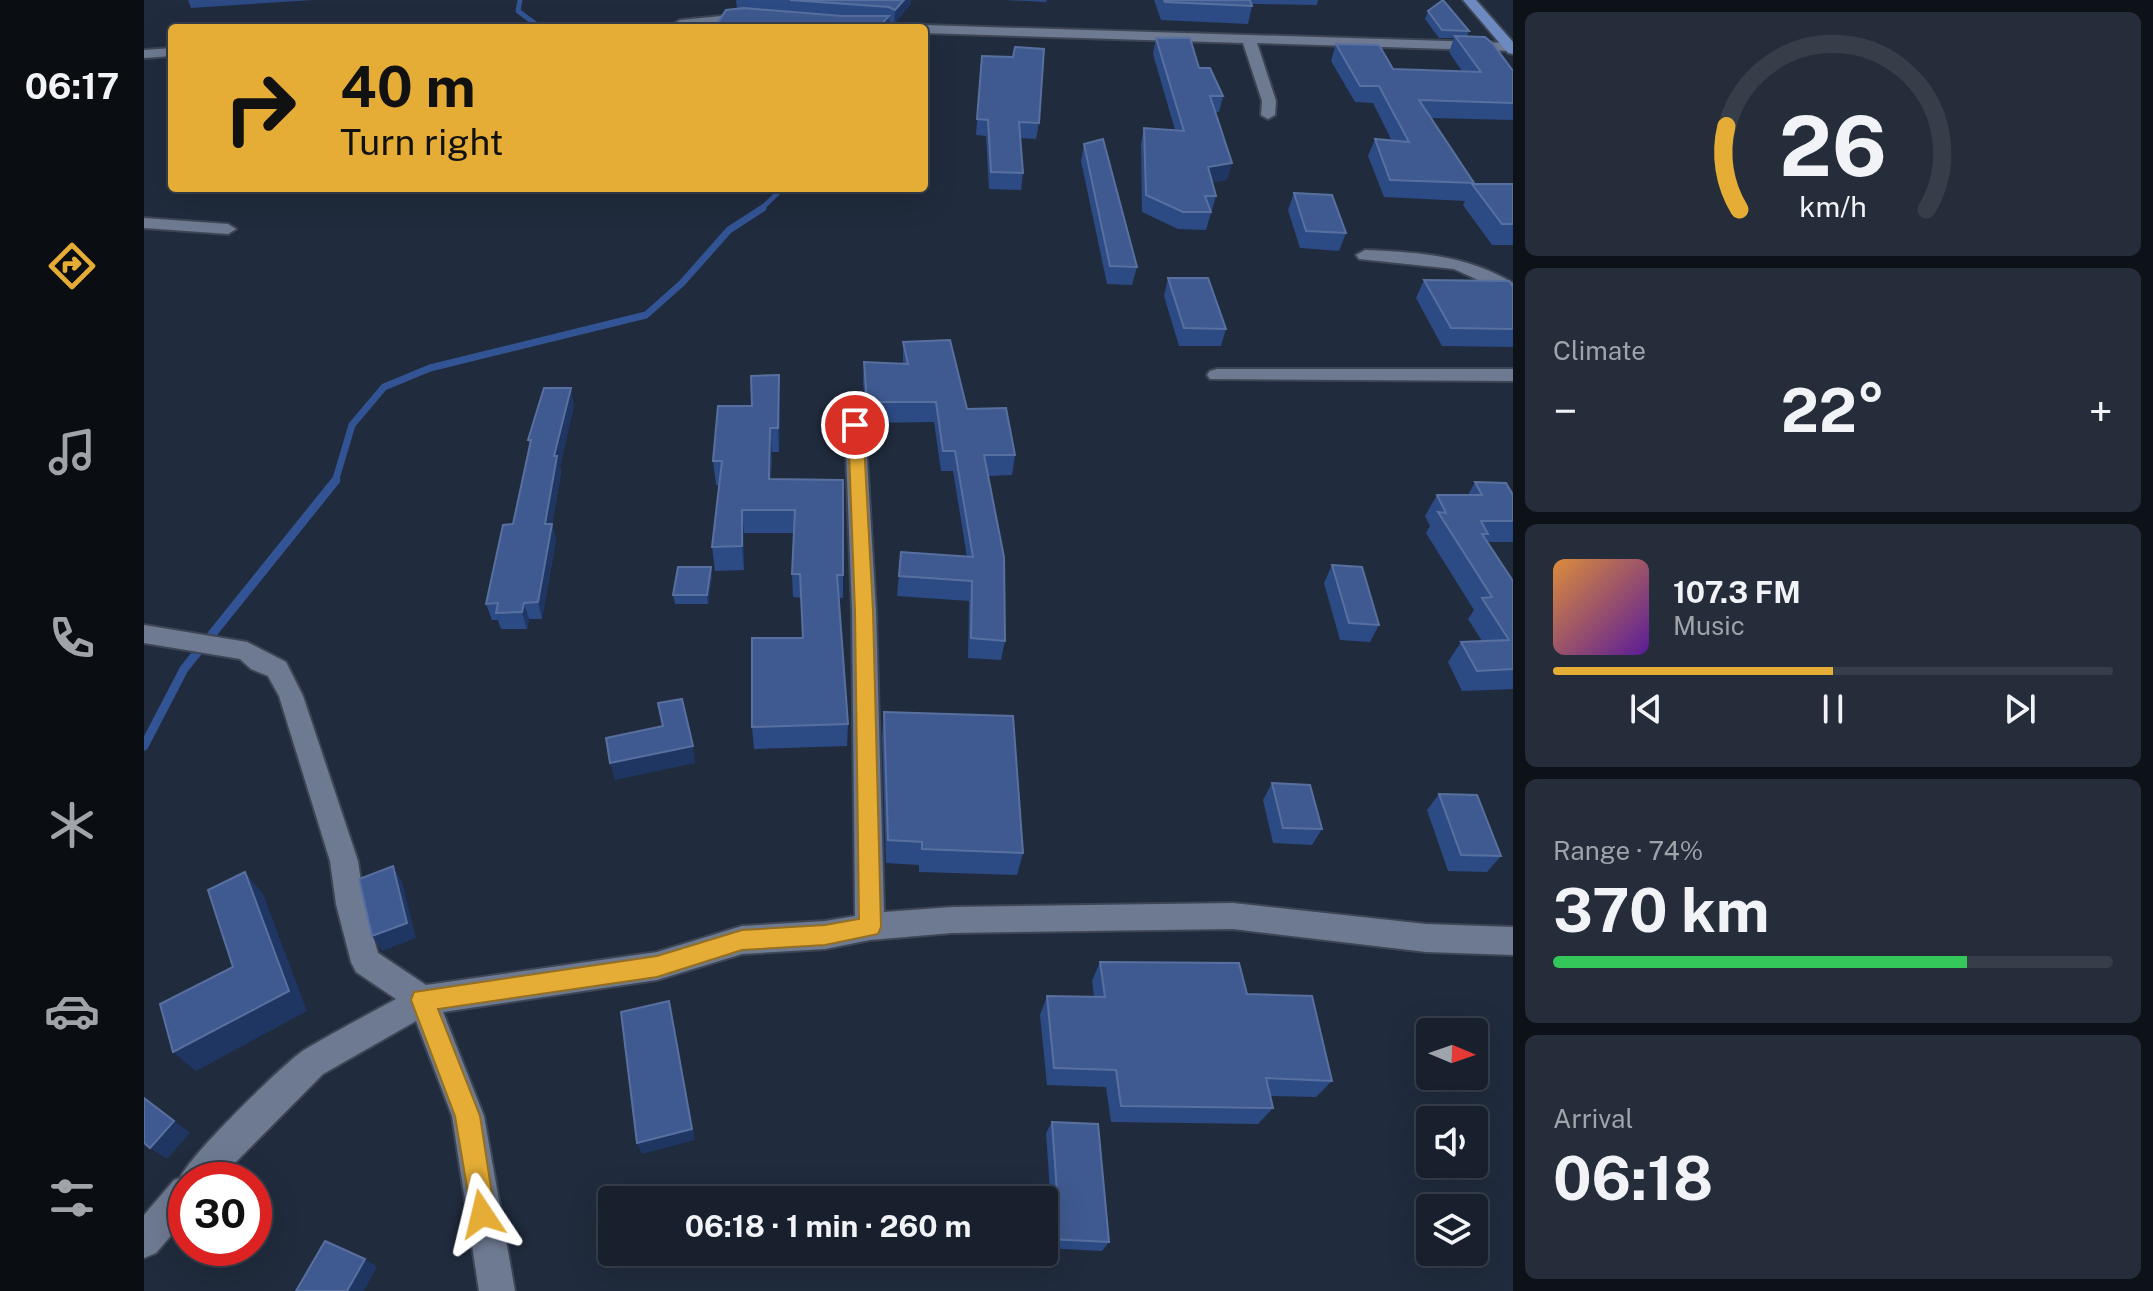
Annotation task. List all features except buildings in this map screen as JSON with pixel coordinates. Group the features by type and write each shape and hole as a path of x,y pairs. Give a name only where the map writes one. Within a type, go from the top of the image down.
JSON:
{"main road":[{"path":"1469,0 1512,48"}],"street":[{"path":"680,24 745,16 773,19"},
{"path":"928,29 1512,48"},
{"path":"1249,40 1269,101 1268,115"},
{"path":"144,54 168,52"},
{"path":"144,223 228,229"},
{"path":"1365,255 1424,257 1455,262 1477,270 1513,291"},
{"path":"1217,375 1513,375"},
{"path":"855,425 864,611 870,927"},
{"path":"144,634 247,651 260,662 277,669 291,696 344,861 350,904 366,962 423,1000 468,1116 497,1291"},
{"path":"214,1162 312,1063 423,1000 657,966 742,940 995,918 1233,916 1426,938 1513,941"},
{"path":"144,1241 168,1213"}],"waterway":[{"path":"520,0 518,11 536,24"},
{"path":"760,210 779,192"},
{"path":"335,481 352,425 384,387 430,368 646,315 682,283 729,230 760,210"},
{"path":"144,746 184,669 335,481"}],"route":[{"path":"482,1214 468,1116 423,1000 657,966 742,940 825,935 870,927 864,611 855,425"}]}
